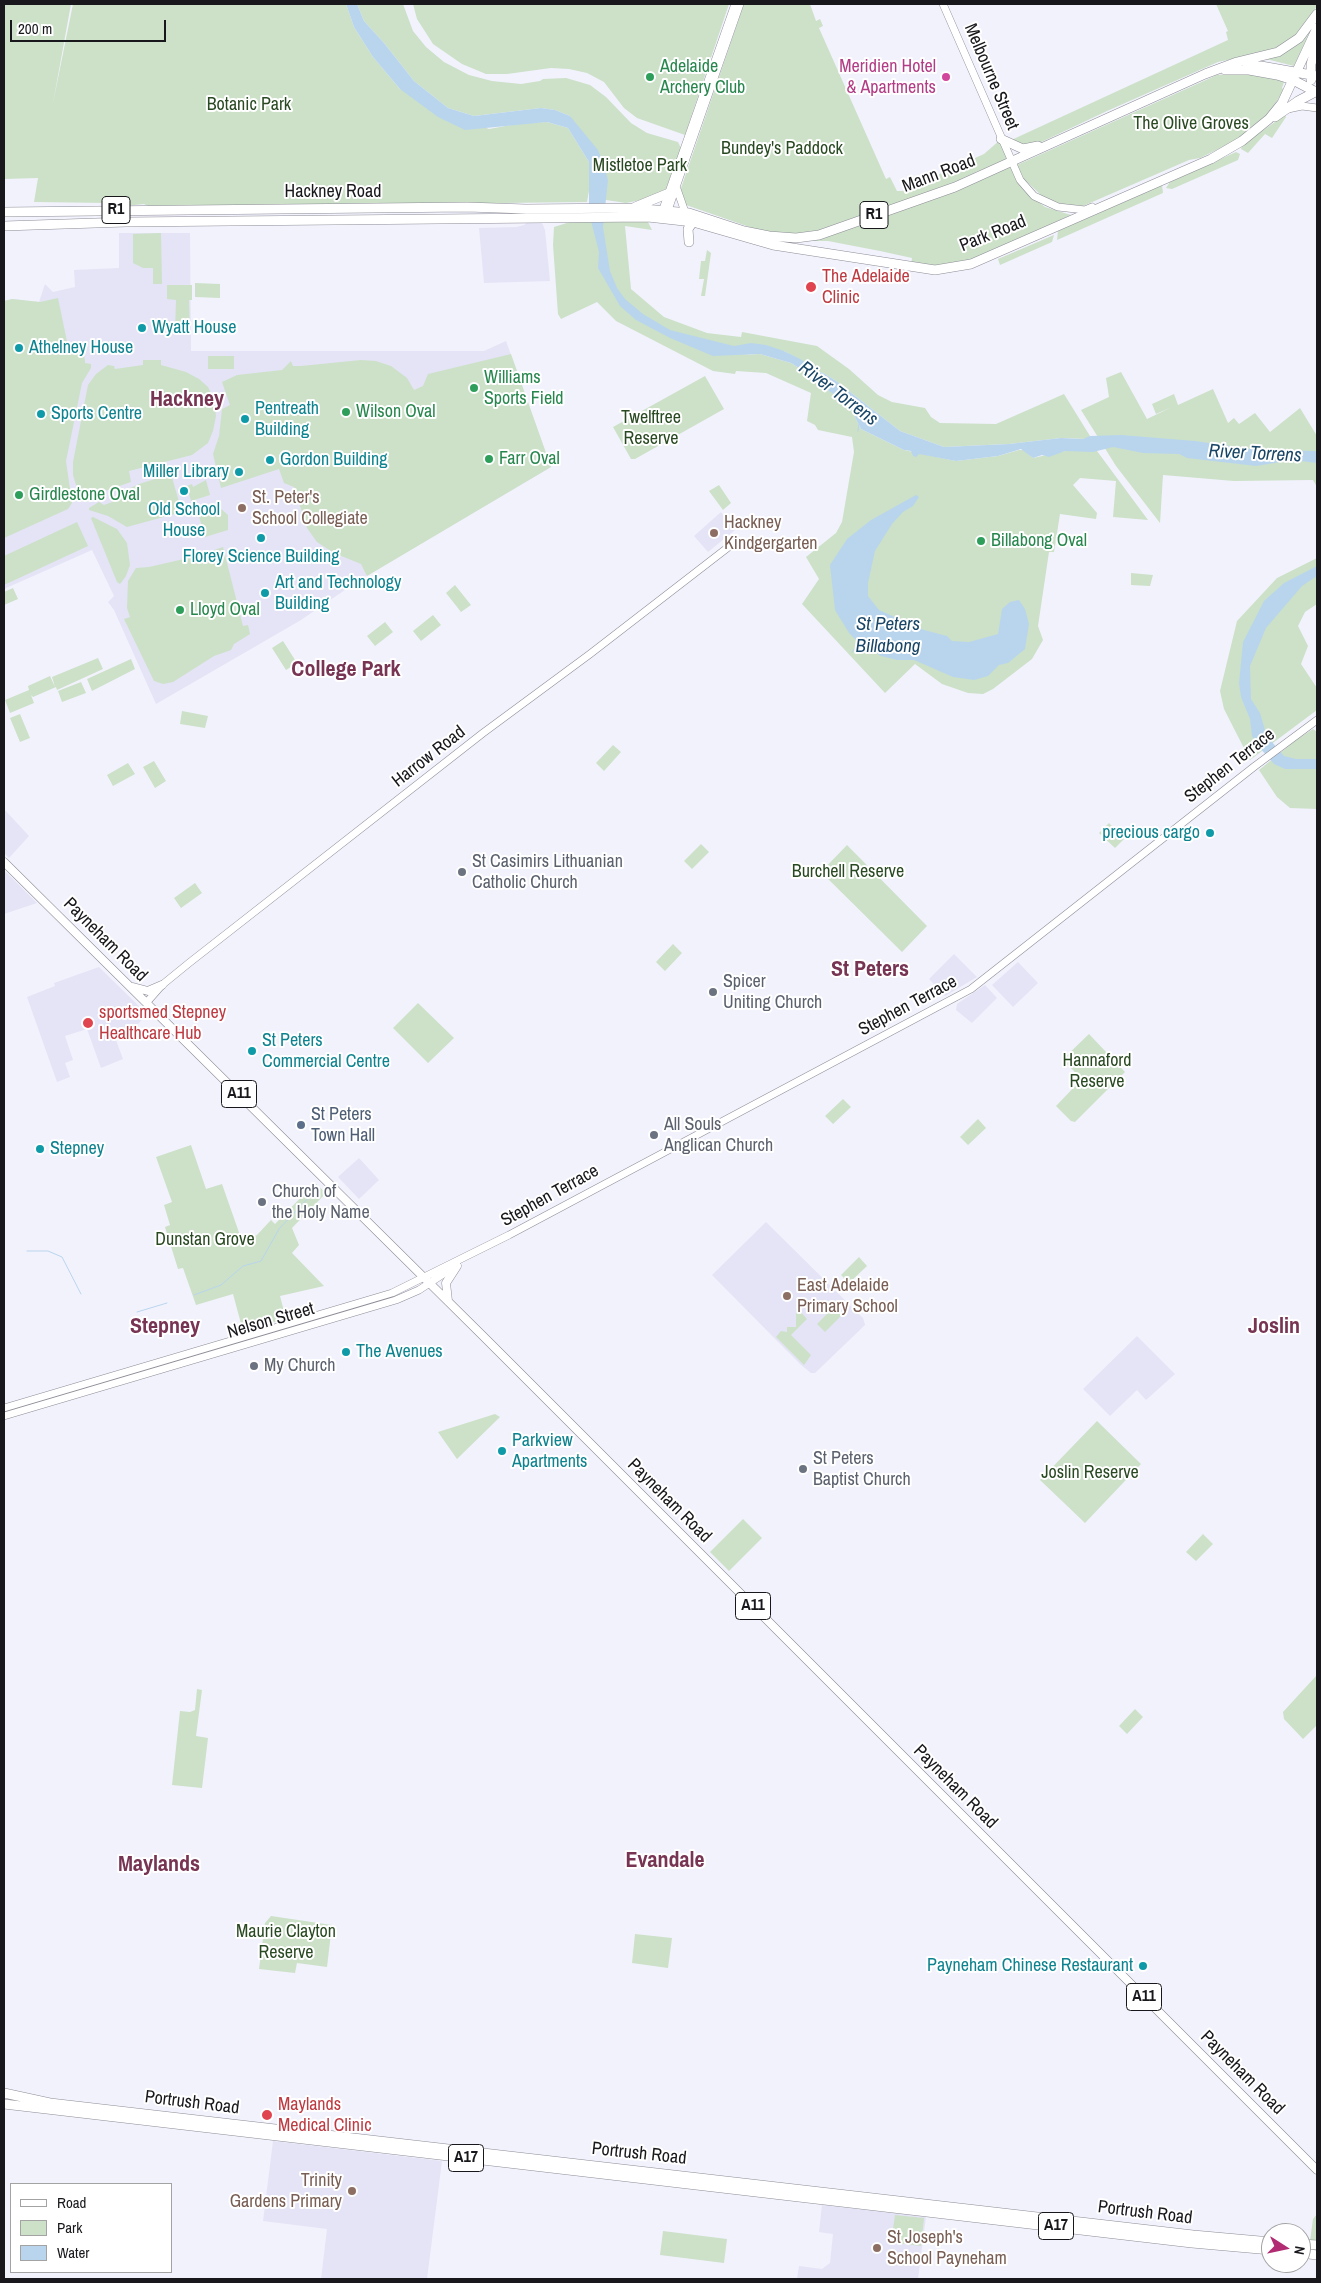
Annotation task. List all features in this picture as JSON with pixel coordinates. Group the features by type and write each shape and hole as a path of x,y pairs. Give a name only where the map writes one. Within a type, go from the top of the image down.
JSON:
{"highway":[{"name":"R1","path":"1214,70 1281,50 1303,34 1317,14"},
{"name":"R1","path":"1295,76 1317,28"},
{"path":"1317,45 1314,75 1317,92"},
{"path":"1214,70 1255,65 1295,76 1314,75"},
{"name":"Mann Road","path":"665,212 685,212 769,236 796,238 819,235 929,197 1012,162 1214,70"},
{"path":"1295,76 1317,92"},
{"name":"Park Road","path":"665,212 773,245 935,270 971,264 1211,159 1242,141 1263,125 1282,103 1295,76"},
{"path":"1263,125 1317,92"},
{"path":"1002,139 1023,149 1031,149 1062,139"},
{"path":"633,212 673,191"},
{"path":"455,207 455,220"},
{"name":"Hackney Road","path":"4,212 455,207 526,209 570,213 665,212"},
{"path":"276,208 295,221"},
{"path":"526,209 546,218"},
{"path":"40,211 44,216 111,216 126,222"},
{"name":"Hackney Road","path":"4,226 126,222 546,218 570,213"},
{"path":"688,242 688,229 693,222"},
{"path":"4,2094 27,2103 33,2108 50,2103"},
{"name":"Portrush Road","path":"4,2094 50,2103 1185,2234 1261,2241"},
{"name":"Portrush Road","path":"4,2104 661,2182 1192,2243 1261,2249"},
{"path":"648,2172 661,2182 677,2174"}],"main road":[{"path":"690,142 735,4"},
{"path":"665,212 740,4"},
{"name":"Melbourne Street","path":"943,4 1020,180 1034,196 1058,207 1085,210 1112,201"},
{"path":"1284,111 1299,106 1317,108"},
{"path":"673,191 685,212"},
{"name":"Harrow Road","path":"147,1002 162,985 483,733 590,654 735,542"},
{"name":"Stephen Terrace","path":"426,1280 471,1254 971,989 1255,766 1317,720"},
{"name":"Payneham Road","path":"4,862 147,1002 1317,2170"},
{"path":"131,987 148,991 162,985"},
{"name":"Stephen Terrace","path":"426,1280 456,1266 471,1254"},
{"path":"448,1303 445,1293 446,1283 456,1266"},
{"name":"Nelson Street","path":"4,1416 198,1350 354,1308 396,1300 426,1280"},
{"name":"Nelson Street","path":"4,1408 201,1358 354,1308"},
{"path":"198,1350 201,1358"},
{"name":"Payneham Road","path":"1310,2164 1317,2176"}],"shaded area":[{"path":"533,218 540,218 545,230 550,281 484,283 479,228 517,227 524,225"},
{"name":"St. Peter's School Collegiate","path":"119,233 190,233 191,351 484,351 506,341 551,467 361,579 301,620 156,704 114,610 108,602 114,596 92,550 4,589 4,301 13,299 39,302 45,284 53,292 75,287 74,270 119,268"},
{"name":"Hackney Kindgergarten","path":"721,512 735,530 708,552 694,536"},
{"path":"4,809 29,836 9,858 4,853"},
{"path":"4,870 37,903 4,914"},
{"path":"954,954 977,977 945,996 929,979"},
{"path":"1018,962 1038,983 1013,1007 992,985"},
{"name":"sportsmed Stepney Healthcare Hub","path":"99,967 147,1014 138,1024 113,1032 123,1059 101,1068 87,1029 65,1036 73,1060 65,1063 70,1077 57,1082 27,997 55,986 54,983"},
{"path":"985,985 997,998 972,1023 956,1010 957,1004"},
{"path":"359,1158 379,1180 359,1199 338,1177"},
{"name":"East Adelaide Primary School","path":"766,1222 863,1318 865,1325 815,1373 811,1373 800,1364 712,1275"},
{"path":"1137,1336 1175,1374 1146,1400 1137,1390 1110,1416 1083,1389"},
{"name":"Trinity Gardens Primary","path":"273,2141 442,2161 427,2279 321,2279 327,2229 263,2221"},
{"name":"St Joseph's School Payneham","path":"822,2205 926,2217 918,2279 797,2279 799,2266 822,2269 830,2263 833,2234 819,2232"}],"green space":[{"name":"Botanic Park","path":"4,4 71,4 53,103 73,4 346,4 354,27 373,57 400,89 489,129 522,123 547,122 568,128 589,162 590,185 587,202 150,207 144,204 116,207 109,203 34,202 38,178 4,179"},
{"name":"Mistletoe Park","path":"357,4 403,4 413,31 426,47 444,62 469,75 492,81 521,84 543,79 566,78 590,85 606,97 631,123 647,133 678,142 681,148 666,189 646,199 626,203 606,200 570,116 555,110 541,108 474,116 448,108 414,81 364,21"},
{"path":"413,4 729,4 685,135 637,118 624,108 604,82 587,73 551,68 507,74 486,74 462,64 433,44 417,19"},
{"name":"Bundey's Paddock","path":"744,4 810,4 816,21 820,19 823,26 819,28 886,179 890,177 897,191 902,191 984,154 1000,140 1009,159 976,172 965,180 824,231 794,235 758,230 686,205 680,191"},
{"path":"1216,4 1317,4 1317,6 1304,27 1295,37 1270,51 1218,62 1031,147 1007,142 1228,40 1226,32 1228,31"},
{"path":"1310,31 1294,66 1266,59"},
{"name":"The Olive Groves","path":"1241,73 1276,78 1284,82 1282,88 1284,90 1269,113 1241,138 1200,158 1189,160 1083,206 1064,205 1043,197 1024,179 1017,165 1217,75"},
{"path":"1285,115 1286,117 1272,138 1265,134 1248,153 1241,149 1242,145"},
{"path":"1236,152 1240,154 1238,160 1172,189 1166,188 1170,182"},
{"path":"1012,166 1033,198 1045,207 1071,215 970,262 932,267 911,265 912,258 880,251 828,241 800,241 955,189"},
{"path":"1162,185 1163,193 1057,240 1058,231"},
{"path":"647,220 652,230 625,226 631,289 664,317 707,333 741,337 742,332 817,346 849,369 878,395 892,402 925,408 931,417 940,423 996,424 1064,394 1090,436 1086,439 1061,438 1009,444 944,447 900,431 836,381 810,368 807,364 784,351 739,355 760,354 791,363 840,397 853,413 861,429 904,450 956,461 998,456 1019,450 1024,450 1033,458 1065,451 1097,451 1148,520 1113,517 1116,481 1080,478 1073,485 1097,513 1096,519 1060,514 1054,552 1049,552 1038,626 1043,640 1032,659 993,689 983,694 968,693 942,684 915,664 885,693 802,604 819,579 806,557 836,533 842,522 854,452 852,437 818,430 815,425 807,421 811,393 766,373 736,371 735,374 713,371 616,321 597,302 561,319 558,314 553,245 554,227 570,222"},
{"path":"161,233 162,284 153,284 153,268 143,268 133,263 133,234"},
{"path":"1054,235 1052,242 1000,265 998,259"},
{"path":"707,250 711,253 705,296 701,296 704,279 699,279 701,261 705,261"},
{"path":"195,283 220,284 220,298 195,297"},
{"path":"167,285 192,285 192,300 189,300 190,335 175,331 176,300 167,299"},
{"path":"58,298 69,351 84,349 85,363 91,364 91,368 82,383 66,461 72,503 68,509 4,538 4,301 12,299 40,302"},
{"path":"511,354 551,467 367,576 361,564 334,553 317,542 307,528 294,487 284,483 279,469 221,488 213,454 219,436 222,409 230,405 222,382 237,375 282,370 291,361 293,366 301,366 361,360 376,361 391,366 407,378 414,390 423,386 428,374"},
{"path":"208,356 234,356 234,369 208,369"},
{"path":"143,360 161,360 161,365 186,372 199,379 208,387 214,399 216,416 208,443 192,455 129,471 131,482 93,495 91,500 81,501 73,475 73,462 88,385 96,374 108,365 114,366 115,369 143,365"},
{"path":"1121,372 1147,419 1172,407 1156,414 1152,404 1174,394 1178,405 1213,389 1228,423 1234,418 1239,424 1255,413 1270,432 1300,408 1317,436 1317,487 1313,480 1234,481 1163,475 1160,523 1116,466 1081,410 1109,397 1106,378"},
{"name":"Twelftree Reserve","path":"705,376 724,409 635,459 631,459 613,427"},
{"path":"171,474 182,512 127,527 108,516 89,510 89,508 99,502 104,505 123,498 124,491 139,484"},
{"path":"206,480 210,495 191,501 187,486 192,484 193,487"},
{"path":"719,485 731,503 723,510 709,491"},
{"path":"219,505 228,515 228,530 205,537 198,513 199,511"},
{"path":"93,517 117,529 127,543 130,565 126,576 120,584 117,582 91,518"},
{"path":"77,522 88,546 4,585 4,556"},
{"path":"223,547 243,626 248,625 250,634 234,644 231,650 214,656 173,682 163,684 154,681 124,619 130,617 127,608 128,581 136,568 149,567 197,556"},
{"path":"1317,558 1317,604 1305,612 1298,626 1308,646 1301,664 1317,688 1317,710 1250,760 1224,709 1220,691 1237,621 1277,578"},
{"path":"1131,573 1153,575 1150,586 1131,585"},
{"path":"455,585 471,605 461,612 446,593"},
{"path":"13,588 18,599 4,605 4,592"},
{"path":"433,615 441,625 421,641 413,631"},
{"path":"385,622 393,632 375,646 367,636"},
{"path":"283,641 297,663 286,670 272,648"},
{"path":"98,658 103,669 57,690 56,687 33,697 31,695 34,703 10,713 5,700 29,690 28,686 50,676 55,687 52,677"},
{"path":"131,659 135,669 92,691 87,679"},
{"path":"81,682 86,693 62,702 58,691"},
{"path":"182,711 208,716 205,728 180,724"},
{"path":"20,714 30,738 20,742 10,718"},
{"path":"1313,729 1317,732 1317,809 1290,808 1277,797 1259,770 1296,740"},
{"path":"613,745 621,752 604,771 596,763"},
{"path":"154,761 166,781 155,788 143,767"},
{"path":"128,763 135,774 113,786 107,775"},
{"path":"1109,823 1124,839 1115,848 1099,833"},
{"path":"701,844 709,852 692,869 684,861"},
{"name":"Burchell Reserve","path":"847,845 927,926 902,952 821,872"},
{"path":"195,883 202,893 181,908 174,898"},
{"path":"673,944 682,953 665,971 656,962"},
{"path":"418,1003 454,1038 428,1063 393,1028"},
{"name":"Hannaford Reserve","path":"1089,1034 1125,1072 1075,1122 1071,1121 1056,1106 1079,1082 1074,1071 1062,1060"},
{"path":"843,1099 851,1107 833,1124 825,1116"},
{"path":"978,1119 986,1128 968,1145 960,1137"},
{"name":"Dunstan Grove","path":"191,1145 206,1189 222,1184 242,1241 257,1235 271,1220 275,1224 315,1183 326,1193 292,1228 299,1245 292,1253 324,1286 280,1296 286,1319 243,1331 233,1294 196,1305 183,1268 178,1269 165,1227 170,1225 164,1205 172,1202 156,1157"},
{"path":"859,1257 867,1266 849,1283 841,1275"},
{"path":"796,1307 807,1319 791,1335 811,1355 804,1365 776,1337 781,1331 787,1332 787,1327 796,1327"},
{"path":"834,1307 842,1315 825,1332 817,1324"},
{"path":"495,1414 500,1417 457,1459 438,1432"},
{"name":"Joslin Reserve","path":"1097,1421 1141,1464 1085,1523 1040,1480"},
{"path":"743,1519 762,1538 729,1571 710,1552"},
{"path":"1203,1534 1213,1544 1196,1561 1186,1552"},
{"path":"1316,1676 1317,1725 1303,1739 1284,1719 1283,1712"},
{"path":"197,1689 202,1690 196,1736 208,1738 202,1788 172,1785 180,1711 190,1712 195,1710"},
{"path":"1135,1709 1143,1717 1127,1734 1119,1726"},
{"name":"Maurie Clayton Reserve","path":"271,1916 332,1925 327,1967 297,1963 295,1973 259,1969 265,1923"},
{"path":"635,1934 672,1938 668,1968 632,1963"},
{"path":"1317,2214 1317,2241 1311,2241 1313,2219"},
{"path":"895,2215 924,2218 921,2246 888,2242 888,2236 892,2236"},
{"path":"663,2231 727,2239 724,2263 660,2255"}],"water":[{"name":"River Torrens","path":"346,4 357,4 364,21 414,81 448,108 474,116 541,108 555,110 570,116 598,150 604,165 608,180 603,227 610,271 617,288 625,299 643,314 670,330 734,346 751,343 766,345 784,351 802,360 810,368 836,381 900,431 944,447 1121,435 1195,441 1259,450 1315,451 1317,452 1317,463 1293,460 1256,466 1187,458 1179,454 1143,453 1113,447 1093,452 1065,451 1049,457 1042,455 1033,458 1021,449 998,456 956,461 919,454 916,457 913,456 911,451 904,450 861,429 853,413 840,397 830,392 816,379 791,363 760,354 713,356 670,338 636,320 620,306 598,268 599,252 589,213 589,162 568,128 547,122 465,130 438,117 400,89 373,57 354,27"},
{"name":"St Peters Billabong","path":"916,495 919,497 913,506 903,512 892,524 875,551 868,583 868,596 879,610 924,630 947,636 952,641 969,642 998,634 1002,609 1010,602 1019,600 1025,609 1029,624 1025,649 1008,663 999,665 988,676 974,680 953,677 914,660 897,660 881,656 859,643 849,633 835,610 830,565 847,539 871,520"},
{"path":"1317,566 1317,576 1302,586 1266,628 1250,666 1251,699 1260,713 1265,730 1272,742 1284,756 1296,759 1317,759 1317,769 1285,769 1274,764 1252,736 1250,719 1241,697 1239,683 1243,642 1264,601 1284,583"}],"waterway":[{"name":"River Torrens","path":"858,431 859,424"},
{"path":"852,652 859,643"},
{"path":"194,1295 221,1285 243,1266 261,1261 279,1229 312,1194"},
{"path":"27,1251 48,1251 62,1257 81,1294"},
{"path":"137,1312 167,1303"}],"place":[{"name":"Adelaide Archery Club","path":"650,77"},
{"name":"Meridien Hotel & Apartments","path":"946,77"},
{"name":"The Adelaide Clinic","path":"811,287"},
{"name":"Wyatt House","path":"142,328"},
{"name":"Athelney House","path":"19,348"},
{"name":"Williams Sports Field","path":"474,388"},
{"name":"Wilson Oval","path":"346,412"},
{"name":"Sports Centre","path":"41,414"},
{"name":"Pentreath Building","path":"245,419"},
{"name":"Farr Oval","path":"489,459"},
{"name":"Gordon Building","path":"270,460"},
{"name":"Miller Library","path":"239,472"},
{"name":"Old School House","path":"184,491"},
{"name":"Girdlestone Oval","path":"19,495"},
{"name":"St. Peter's School Collegiate","path":"242,508"},
{"name":"Hackney Kindgergarten","path":"714,533"},
{"name":"Florey Science Building","path":"261,538"},
{"name":"Billabong Oval","path":"981,541"},
{"name":"Art and Technology Building","path":"265,593"},
{"name":"Lloyd Oval","path":"180,610"},
{"name":"precious cargo","path":"1210,833"},
{"name":"St Casimirs Lithuanian Catholic Church","path":"462,872"},
{"name":"Spicer Uniting Church","path":"713,992"},
{"name":"sportsmed Stepney Healthcare Hub","path":"88,1023"},
{"name":"St Peters Commercial Centre","path":"252,1051"},
{"name":"St Peters Town Hall","path":"301,1125"},
{"name":"All Souls Anglican Church","path":"654,1135"},
{"name":"Stepney","path":"40,1149"},
{"name":"Church of the Holy Name","path":"262,1202"},
{"name":"East Adelaide Primary School","path":"787,1296"},
{"name":"The Avenues","path":"346,1352"},
{"name":"My Church","path":"254,1366"},
{"name":"Parkview Apartments","path":"502,1451"},
{"name":"St Peters Baptist Church","path":"803,1469"},
{"name":"Payneham Chinese Restaurant","path":"1143,1966"},
{"name":"Maylands Medical Clinic","path":"267,2115"},
{"name":"Trinity Gardens Primary","path":"352,2191"},
{"name":"St Joseph's School Payneham","path":"877,2248"}],"district":[{"name":"Hackney","path":"187,400"},
{"name":"College Park","path":"346,670"},
{"name":"St Peters","path":"870,970"},
{"name":"Stepney","path":"165,1327"},
{"name":"Joslin","path":"1274,1327"},
{"name":"Evandale","path":"665,1861"},
{"name":"Maylands","path":"159,1865"}]}
